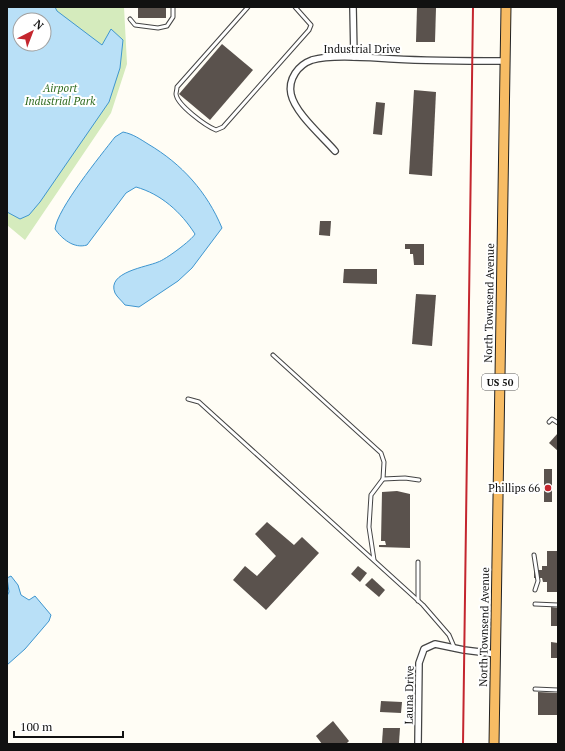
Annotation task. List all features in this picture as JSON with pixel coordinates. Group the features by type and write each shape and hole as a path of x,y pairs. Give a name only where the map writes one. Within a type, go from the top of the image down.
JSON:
{"highway":[{"name":"North Townsend Avenue","path":"494,744 506,7"}],"street":[{"path":"353,7 354,57"},
{"name":"Industrial Drive","path":"335,151 301,114 293,100 291,84 297,70 311,60 354,57 446,62 504,61"},
{"name":"Launa Drive","path":"418,744 419,663 424,649 434,644 496,654"}],"lane":[{"path":"130,19 135,25 158,28 167,26 173,17 173,7"},
{"path":"248,7 177,88 176,94 180,102 207,126 216,130 223,127 309,30 311,25 295,7"},
{"path":"273,355 381,453 384,462 383,479 371,495 369,526 374,561"},
{"path":"188,399 199,402 418,601 449,635 455,648"},
{"path":"549,422 552,420 558,423"},
{"path":"383,479 405,478 418,480"},
{"path":"534,555 538,580 535,590"},
{"path":"418,562 418,601"},
{"path":"535,604 558,604"},
{"path":"535,689 558,690"}],"green space":[{"name":"Airport Industrial Park","path":"7,7 124,7 127,64 111,113 25,240 7,225"}],"water":[{"name":"Airport Industrial Park","path":"7,7 55,7 57,11 102,45 111,29 123,40 120,68 109,102 40,202 29,215 20,219 7,212"},
{"path":"123,132 133,135 172,160 201,191 209,202 222,228 192,268 178,281 139,307 125,305 117,296 114,286 116,280 122,275 137,268 153,264 166,258 193,237 195,234 177,211 154,194 136,187 126,193 87,245 78,246 69,242 55,229 63,209 80,182 115,137"},
{"path":"11,576 18,585 21,595 29,600 35,596 51,615 49,621 25,649 7,665 7,596 9,592 7,578"}],"building":[{"path":"138,7 166,7 166,18 138,18"},
{"path":"417,7 436,8 435,42 416,42"},
{"path":"222,44 253,70 210,120 179,94"},
{"path":"414,90 436,92 432,176 409,174"},
{"path":"376,102 385,103 382,135 373,134"},
{"path":"320,221 331,221 330,236 319,235"},
{"path":"405,244 424,244 424,265 414,265 413,254 410,254 410,249 405,249"},
{"path":"344,269 377,269 377,284 343,283"},
{"path":"416,294 436,295 432,346 412,344"},
{"path":"558,433 558,451 549,443"},
{"name":"Phillips 66","path":"544,469 552,469 552,502 544,502"},
{"path":"397,491 410,494 410,548 379,547 379,545 386,545 385,541 381,541 382,492"},
{"path":"267,522 294,545 302,537 319,553 266,610 233,580 245,566 257,576 276,556 255,534"},
{"path":"547,551 558,551 558,592 547,592 547,582 543,582 542,578 534,578 534,570 542,570 542,566 547,566"},
{"path":"358,566 367,573 360,582 351,574"},
{"path":"372,578 385,590 379,597 365,585"},
{"path":"551,607 558,608 558,626 551,626"},
{"path":"551,642 558,643 558,658 551,658"},
{"path":"538,692 558,693 558,715 538,715"},
{"path":"381,701 402,702 401,713 380,712"},
{"path":"333,721 349,741 346,744 322,744 316,736"},
{"path":"383,728 400,728 399,743 382,743"}],"railway":[{"path":"463,744 473,7"}],"place":[{"name":"Phillips 66","path":"548,488"}]}
